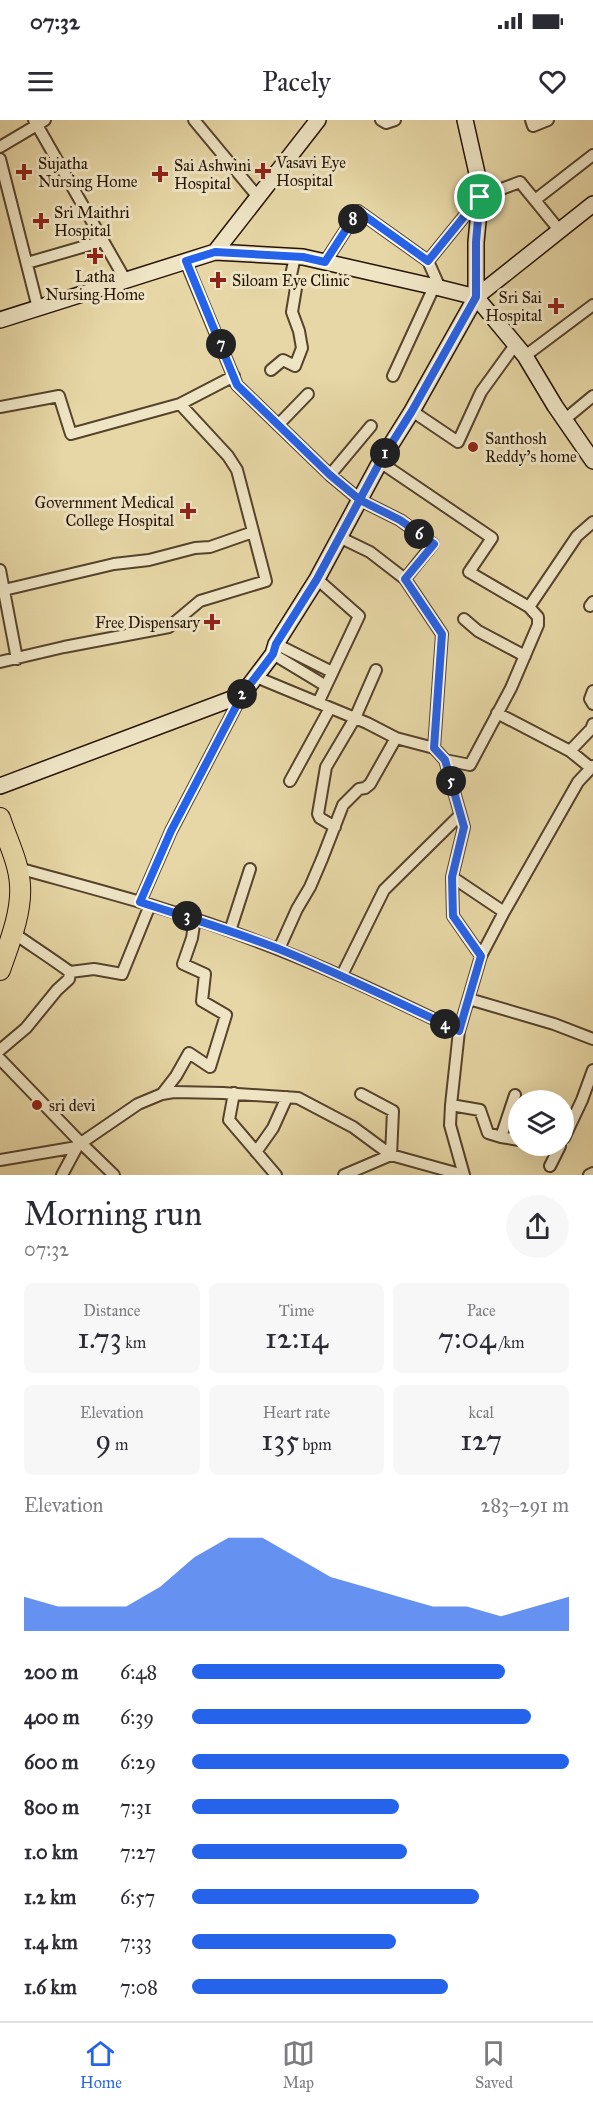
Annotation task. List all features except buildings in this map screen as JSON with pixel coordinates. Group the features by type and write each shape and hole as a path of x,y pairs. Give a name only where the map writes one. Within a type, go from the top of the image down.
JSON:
{"highway":[{"path":"0,818 18,868 20,894 6,934"},
{"path":"0,850 6,866 9,897 0,970"}],"street":[{"path":"194,120 258,197"},
{"path":"215,252 318,120"},
{"path":"381,120 390,123 395,120"},
{"path":"465,120 481,191 476,242 476,297"},
{"path":"531,120 533,126 548,120"},
{"path":"0,147 38,122 126,281"},
{"path":"535,200 593,155"},
{"path":"0,159 38,308"},
{"path":"428,261 480,197 520,182 560,231"},
{"path":"6,934 45,953 70,972 94,969 122,974 171,831 242,695 275,649 317,579 380,462 412,411 476,297 593,204"},
{"path":"325,262 358,211 428,261 436,288 393,376"},
{"path":"27,263 104,241"},
{"path":"0,320 215,252 295,257 325,262 476,297 520,350 593,461"},
{"path":"271,370 283,360 295,366 302,348 292,312 296,288 291,275 295,257"},
{"path":"186,261 237,385 330,475 360,500 400,520 434,544 405,579"},
{"path":"412,411 458,442 481,392 520,350 593,305"},
{"path":"0,407 59,396 71,434 180,404 234,376"},
{"path":"278,425 308,394"},
{"path":"564,420 593,396"},
{"path":"0,662 169,627 200,601 266,581 237,470 228,456 180,404"},
{"path":"330,475 371,426"},
{"path":"380,462 492,538 469,572 529,607 538,616 539,622 525,656 470,765 445,760"},
{"path":"529,607 577,536 593,522"},
{"path":"4,590 114,564 149,560 195,548 210,547 253,532"},
{"path":"339,537 370,552 405,579 442,634 434,748"},
{"path":"0,570 17,659"},
{"path":"317,579 359,616 318,703"},
{"path":"464,619 478,631 525,656"},
{"path":"275,649 332,672"},
{"path":"275,649 326,686"},
{"path":"335,827 320,818 318,814 325,770 355,718 376,670"},
{"path":"256,677 355,718 396,738 434,748 445,760 464,827 452,877 453,916 481,956"},
{"path":"593,692 590,699 593,704"},
{"path":"0,786 242,695"},
{"path":"290,781 330,708"},
{"path":"464,1175 450,1125 451,1105 459,1031 481,956 578,782 592,767 570,750 498,713"},
{"path":"570,750 591,729 593,724"},
{"path":"279,949 310,887 343,805 359,789 370,784 396,738"},
{"path":"342,975 384,890 460,815"},
{"path":"18,868 195,918 279,949 342,975 459,1031"},
{"path":"230,931 250,869"},
{"path":"452,877 504,912"},
{"path":"162,1094 189,1053 210,1067 226,1015 201,1001 205,974 183,963 192,938 195,918"},
{"path":"0,1050 26,1028 69,979 70,972"},
{"path":"469,999 554,1024 593,1039"},
{"path":"0,1059 79,1145 114,1175"},
{"path":"574,1117 593,1070"},
{"path":"0,1160 79,1145 138,1104 162,1094 174,1092 234,1093 298,1098 353,1127 391,1155 464,1175"},
{"path":"234,1093 229,1120 276,1175"},
{"path":"361,1094 393,1111 391,1155"},
{"path":"256,1152 273,1128 287,1097"},
{"path":"451,1105 480,1110 488,1133 508,1138"},
{"path":"501,1137 508,1116"},
{"path":"62,1175 79,1145"},
{"path":"344,1175 391,1155"},
{"path":"550,1166 555,1156"}],"place":[{"name":"Vasavi Eye Hospital","path":"263,171"},
{"name":"Sujatha Nursing Home","path":"24,172"},
{"name":"Sai Ashwini Hospital","path":"160,174"},
{"name":"Sri Maithri Hospital","path":"41,221"},
{"name":"Latha Nursing Home","path":"95,256"},
{"name":"Siloam Eye Clinic","path":"218,280"},
{"name":"Sri Sai Hospital","path":"556,306"},
{"name":"Santhosh Reddy's home","path":"473,447"},
{"name":"Government Medical College Hospital","path":"188,511"},
{"name":"Free Dispensary","path":"212,622"},
{"name":"sri devi","path":"37,1105"}],"route":[{"path":"480,197 428,261 358,211 325,262 303,257 215,252 186,261 237,385 330,475 360,500 400,520 434,544 405,579 442,634 434,748 445,760 464,827 452,877 453,916 481,956 459,1031 342,975 279,949 195,918 140,902 171,831 242,695 273,654 276,644 317,579 339,537 360,500 380,462 412,411 476,297 476,242 480,197"}]}
